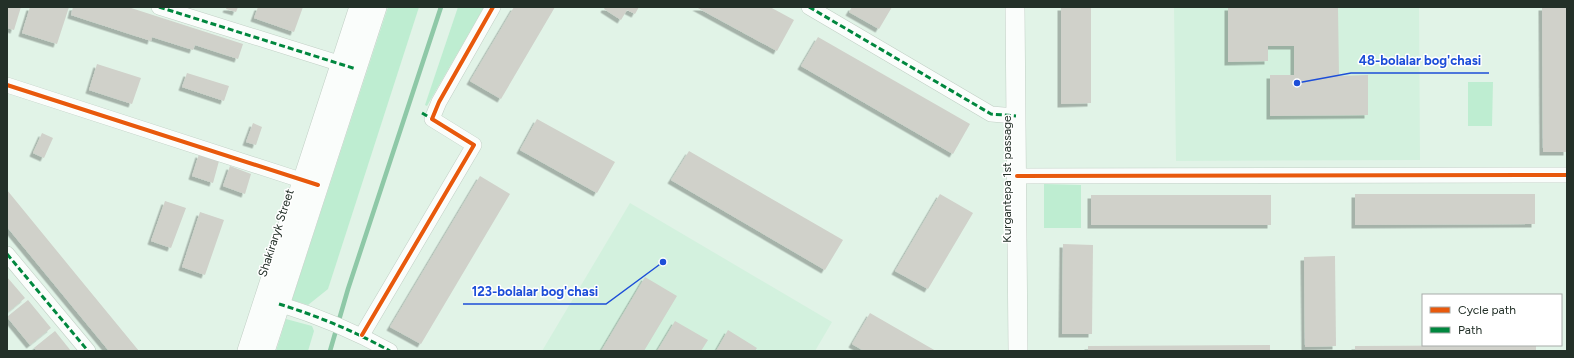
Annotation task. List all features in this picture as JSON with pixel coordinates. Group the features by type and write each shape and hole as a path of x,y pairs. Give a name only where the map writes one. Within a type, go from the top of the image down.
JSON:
{"main road":[{"name":"Shakiraryk Street","path":"349,66 360,7"},
{"name":"Shakiraryk Street","path":"248,351 311,183 349,66 376,7"},
{"name":"Shakiraryk Street","path":"264,351 279,304 311,183"}],"street":[{"path":"159,7 349,66"},
{"path":"355,332 474,145 427,116 439,102 493,7"},
{"path":"808,7 991,114 1016,116"},
{"name":"Kurgantepa 1st passage","path":"1015,7 1018,351"},
{"path":"7,85 311,183"},
{"path":"1017,176 1567,175"},
{"path":"7,254 88,351"},
{"path":"279,304 355,332 390,351"}],"shaded area":[{"path":"388,7 419,7 328,289 308,305 292,300"},
{"path":"458,7 484,7 427,106 425,105"},
{"path":"1174,7 1419,7 1420,160 1176,161"},
{"path":"1468,82 1493,82 1492,126 1468,126"},
{"path":"1044,184 1081,185 1081,228 1044,228"},
{"path":"630,203 832,322 815,351 542,351"},
{"path":"286,319 312,326 314,331 308,351 276,351"}],"building":[{"path":"7,7 21,7 14,30 7,28"},
{"path":"30,7 69,7 57,44 22,33"},
{"path":"73,7 128,7 243,44 238,59 195,45 193,50 152,37 151,41 71,15"},
{"path":"227,7 238,7 236,12 226,9"},
{"path":"258,7 303,7 294,32 254,18"},
{"path":"514,7 555,7 501,99 470,81"},
{"path":"605,7 639,7 635,14 627,10 621,20 604,9"},
{"path":"696,7 770,7 794,20 777,51"},
{"path":"852,7 892,7 879,29 849,12"},
{"path":"1061,7 1091,7 1091,103 1061,104"},
{"path":"1228,7 1338,7 1339,76 1368,75 1368,115 1270,116 1270,75 1294,75 1294,46 1268,46 1268,61 1228,62"},
{"path":"1542,7 1567,7 1567,152 1543,152"},
{"path":"818,37 970,124 953,154 801,66"},
{"path":"97,64 141,78 132,104 89,90"},
{"path":"187,73 229,86 224,101 182,87"},
{"path":"537,119 615,162 597,193 520,150"},
{"path":"253,123 262,127 256,145 246,142"},
{"path":"42,133 53,138 44,158 33,153"},
{"path":"689,151 843,240 825,270 671,180"},
{"path":"199,154 219,161 213,183 192,176"},
{"path":"230,166 251,174 245,194 223,186"},
{"path":"480,176 510,194 421,344 390,327"},
{"path":"7,190 139,351 109,351 7,227"},
{"path":"940,194 973,213 928,289 895,271"},
{"path":"1355,194 1535,194 1535,224 1355,225"},
{"path":"1091,195 1271,195 1271,225 1091,225"},
{"path":"165,201 186,208 171,248 151,241"},
{"path":"200,212 224,220 205,275 182,267"},
{"path":"1063,244 1093,245 1092,334 1062,334"},
{"path":"1335,256 1336,346 1305,347 1304,257"},
{"path":"7,277 25,298 7,313"},
{"path":"645,277 677,296 644,351 601,351"},
{"path":"28,300 51,328 30,345 7,317"},
{"path":"870,313 936,351 864,351 852,344"},
{"path":"675,321 708,340 701,351 657,351"},
{"path":"728,330 757,348 755,351 716,351"},
{"path":"55,331 71,351 37,351 34,348"},
{"path":"1270,345 1270,351 1088,351 1088,346"},
{"path":"1355,346 1536,346 1536,351 1355,351"}],"waterway":[{"path":"330,351 348,289 441,7"}],"marked path":[{"path":"159,7 356,69"},
{"path":"809,7 991,114 1016,116"},
{"path":"422,113 432,119"},
{"path":"7,254 88,351"},
{"path":"279,304 336,324 390,351"}],"cycle path":[{"path":"362,335 474,145 432,119 439,102 493,7"},
{"path":"7,85 318,185"},
{"path":"1017,176 1567,175"}],"place":[{"name":"48-bolalar bog'chasi","path":"1297,83"},
{"name":"123-bolalar bog'chasi","path":"663,262"}]}
